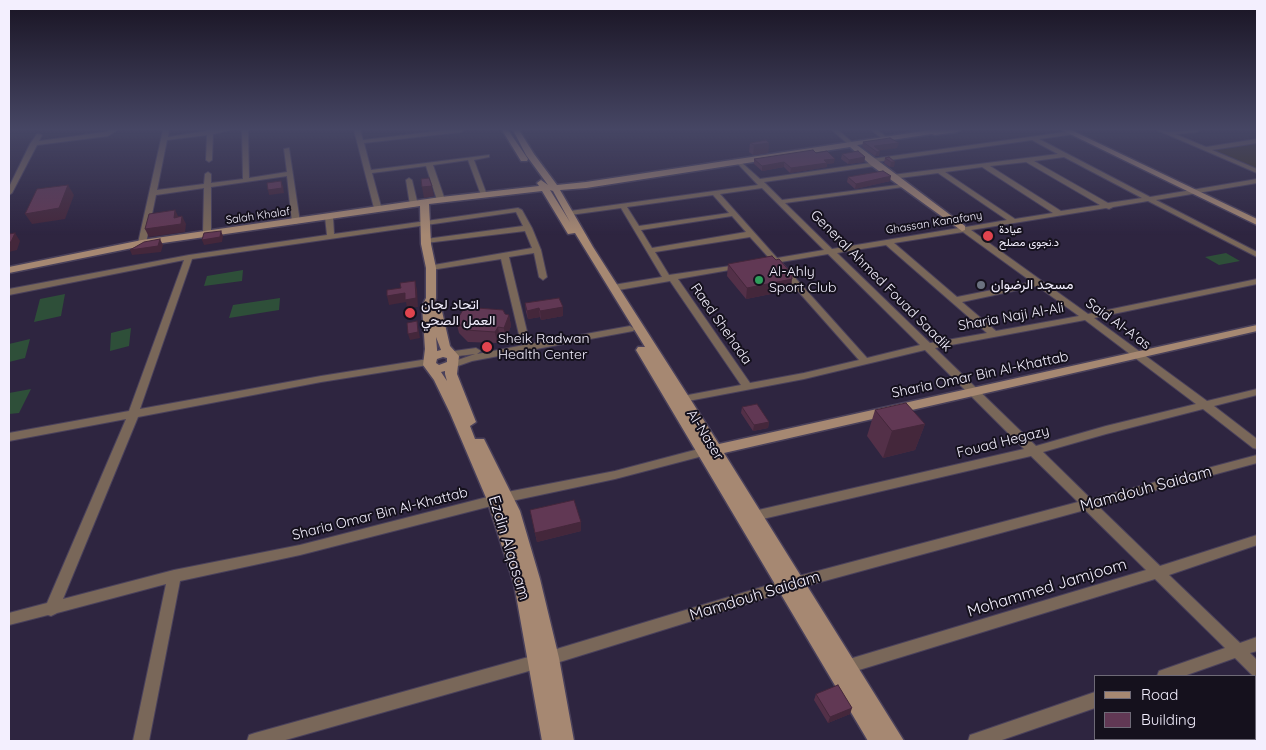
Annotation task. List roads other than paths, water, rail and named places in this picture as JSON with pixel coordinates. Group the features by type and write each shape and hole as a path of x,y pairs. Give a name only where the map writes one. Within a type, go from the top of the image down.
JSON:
{"main road":[{"name":"Al-Naser","path":"532,165 570,213 613,288 682,399 709,451 754,516 790,585 894,741"},
{"name":"Al-Naser","path":"536,165 629,327 709,451 790,585 879,741"},
{"name":"Salah Khalaf","path":"550,189 716,165"},
{"name":"Salah Khalaf","path":"9,270 142,243 441,200 550,189 733,165"},
{"path":"876,165 963,229"},
{"path":"1140,165 1257,222"},
{"name":"Ezdin Alqasam","path":"419,204 424,223 430,268 430,298 428,306 431,348 429,363 440,379 501,499"},
{"name":"Ezdin Alqasam","path":"430,298 435,303 444,346 450,359 451,374 465,416 501,499 564,741"},
{"name":"Sharia Omar Bin Al-Khattab","path":"709,451 1257,328"},
{"path":"429,363 442,368 450,359"},
{"name":"Ezdin Alqasam","path":"543,660 552,741"}],"street":[{"path":"9,193 22,165"},
{"path":"142,243 159,165"},
{"path":"246,165 246,180"},
{"path":"289,165 296,222"},
{"path":"366,165 378,210"},
{"path":"368,172 421,165"},
{"path":"429,165 441,200"},
{"path":"473,165 484,195"},
{"name":"General Ahmed Fouad Saadik","path":"742,165 1087,506 1257,670"},
{"path":"570,213 715,193 862,165"},
{"path":"892,177 983,165 1060,214"},
{"path":"1036,165 1109,207"},
{"path":"1086,165 1257,255"},
{"path":"1243,165 1257,171"},
{"path":"939,171 1015,222"},
{"path":"207,234 208,174"},
{"path":"154,193 290,174"},
{"path":"9,177 17,176"},
{"path":"409,180 419,204"},
{"name":"Ghassan Kanafany","path":"757,264 963,229 1153,200 1257,181"},
{"path":"780,202 903,185"},
{"path":"715,193 865,361"},
{"name":"Raed Shehada","path":"623,206 670,277 747,386"},
{"path":"9,292 189,258 518,210 537,250 543,277"},
{"path":"637,228 734,214"},
{"path":"329,217 331,237"},
{"path":"426,242 528,228"},
{"name":"Said Al-A'as","path":"963,229 1139,356 1257,445"},
{"path":"652,250 751,234"},
{"path":"888,242 994,334"},
{"path":"430,268 537,250"},
{"path":"504,256 526,343"},
{"path":"51,610 133,415 189,258"},
{"path":"613,288 747,265"},
{"name":"Sharia Naji Al-Ali","path":"682,399 925,347 1085,318 1257,282"},
{"path":"957,300 1038,283"},
{"path":"450,359 526,343 629,327"},
{"path":"450,359 470,358 629,327"},
{"path":"9,437 321,379 429,363"},
{"name":"Fouad Hegazy","path":"754,516 1033,451 1257,392"},
{"name":"Sharia Omar Bin Al-Khattab","path":"9,619 51,610 174,576 300,550 501,499 615,475 709,451"},
{"name":"Mamdouh Saidam","path":"255,741 543,660 790,585 1257,459"},
{"name":"Mohammed Jamjoom","path":"846,667 1157,573 1257,540"},
{"path":"141,741 174,576"},
{"path":"1167,675 1257,644"},
{"path":"976,741 1094,700"}],"place":[{"name":"عيادة د.نجوى مصلح","path":"988,236"},
{"name":"Al-Ahly Sport Club","path":"759,280"},
{"name":"مسجد الرضوان","path":"981,285"},
{"name":"اتحاد لجان العمل الصحي","path":"410,313"},
{"name":"Sheik Radwan Health Center","path":"487,347"}]}
